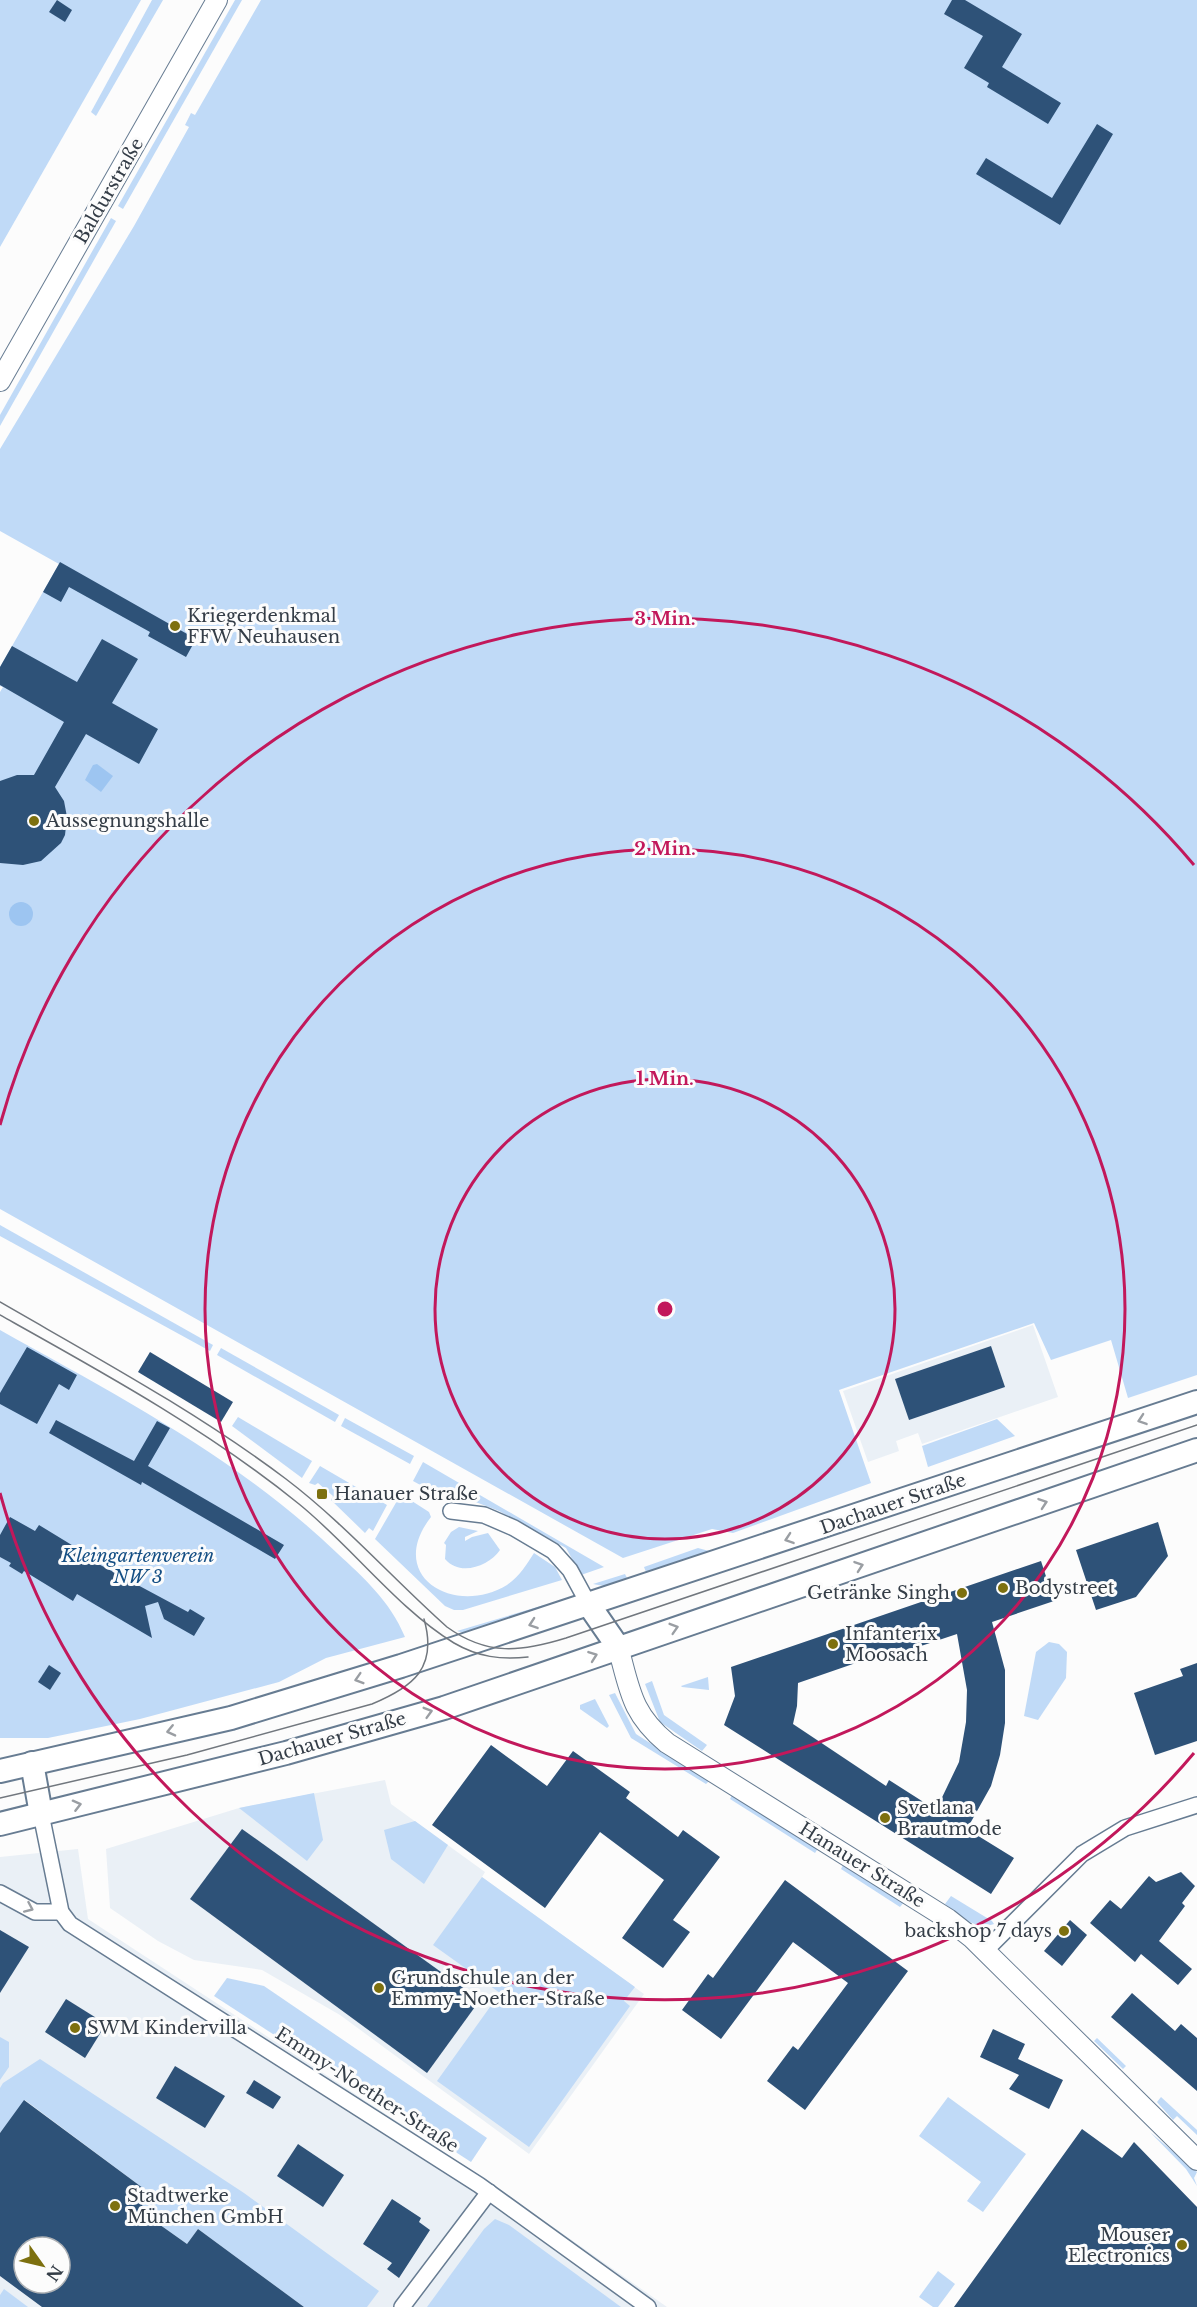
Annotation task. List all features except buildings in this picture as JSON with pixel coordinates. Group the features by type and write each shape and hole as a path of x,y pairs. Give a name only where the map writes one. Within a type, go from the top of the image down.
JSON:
{"main road":[{"name":"Dachauer Straße","path":"0,1771 231,1718 401,1666 1197,1402"},
{"name":"Dachauer Straße","path":"0,1824 286,1753 444,1708 1197,1450"},
{"path":"589,1605 618,1647"},
{"path":"32,1763 41,1814"}],"street":[{"name":"Baldurstraße","path":"0,381 217,0"},
{"path":"451,1511 484,1515 514,1527 554,1551 570,1569 589,1605"},
{"name":"Hanauer Straße","path":"618,1647 639,1715 652,1730 676,1748 948,1919 985,1951 1197,2160"},
{"path":"985,1951 1082,1854 1125,1828 1197,1805"},
{"path":"0,1893 35,1912 61,1912 41,1814"},
{"name":"Emmy-Noether-Straße","path":"61,1912 70,1924 489,2192 648,2307"},
{"path":"402,2307 489,2192"}],"shaded area":[{"path":"97,764 113,776 101,792 85,780 93,765"},
{"path":"21,902 30,905 33,914 30,923 21,926 12,923 9,914 12,905"},
{"path":"1033,1325 1058,1397 922,1444 918,1433 896,1441 899,1451 868,1462 843,1391"},
{"path":"385,1780 391,1804 485,1872 482,1877 644,1994 529,2154 340,2015 262,1970 194,1960 158,1941 110,1908 106,1849 239,1808"},
{"path":"78,1849 88,1919 485,2179 667,2307 0,2307 0,1857"}],"green space":[{"path":"0,0 141,0 0,247"},
{"path":"152,0 163,0 96,116 91,112"},
{"path":"235,0 242,0 123,209 118,206"},
{"path":"261,0 1197,0 1197,1375 1128,1398 1111,1340 1051,1360 1034,1323 839,1390 871,1483 733,1533 712,1529 623,1558 0,1209 0,692 3,687 0,686 0,667 59,564 0,531 0,449 134,226 189,127 185,125 191,113 195,115"},
{"path":"111,218 116,221 0,426 0,415"},
{"path":"0,1225 213,1345 210,1351 0,1236"},
{"name":"Kleingartenverein NW 3","path":"0,1330 176,1431 259,1487 299,1519 366,1581 392,1612 405,1637 326,1658 279,1682 140,1719 48,1738 0,1738"},
{"path":"221,1348 339,1415 335,1422 217,1355"},
{"path":"238,1417 312,1461 302,1478 232,1426"},
{"path":"345,1418 414,1456 410,1464 341,1426"},
{"path":"997,1419 1015,1436 928,1467 922,1446"},
{"path":"423,1462 604,1567 581,1575 566,1548 499,1511 460,1496 444,1498 413,1481"},
{"path":"320,1466 387,1505 373,1531 369,1528 365,1533 331,1500 333,1496 318,1483 315,1485 309,1483"},
{"path":"401,1494 429,1512 431,1517 419,1538 416,1557 421,1573 432,1585 448,1593 466,1596 487,1594 511,1582 534,1553 555,1567 562,1580 463,1610 454,1610 445,1606 375,1539"},
{"path":"459,1527 478,1531 465,1537 465,1541 488,1533 500,1550 482,1565 466,1568 451,1564 445,1559 446,1545 444,1543 451,1532"},
{"path":"698,1548 709,1551 646,1572 644,1567"},
{"path":"625,1574 627,1578 604,1586 593,1584"},
{"path":"544,1605 546,1609 467,1634 457,1631"},
{"path":"1049,1642 1059,1644 1067,1652 1066,1678 1038,1720 1024,1716 1036,1652"},
{"path":"708,1677 709,1690 681,1686"},
{"path":"652,1681 664,1715 707,1745 702,1751 660,1722 645,1684"},
{"path":"615,1693 636,1734 709,1781 706,1784 631,1738 609,1695"},
{"path":"595,1699 609,1726 607,1728 580,1709 580,1705"},
{"path":"314,1793 323,1840 307,1861 239,1808"},
{"path":"733,1793 819,1847 815,1853 730,1799"},
{"path":"415,1821 448,1845 424,1884 391,1859 384,1830"},
{"path":"844,1863 904,1902 900,1907 841,1869"},
{"path":"482,1877 635,1987 624,2001 630,2006 529,2147 437,2081 500,1993 433,1945"},
{"path":"951,1896 994,1924 987,1926 974,1924 962,1917 945,1904"},
{"path":"227,1978 264,1986 487,2138 471,2162 214,1996"},
{"path":"0,2037 9,2042 9,2067 0,2080"},
{"path":"1097,2038 1126,2066 1123,2069 1094,2041"},
{"path":"40,2059 244,2193 379,2291 367,2307 304,2307 198,2229 187,2244 139,2210 151,2194 25,2100 0,2133 0,2088 3,2083"},
{"path":"948,2097 1026,2154 983,2212 967,2201 981,2182 919,2136"},
{"path":"1161,2097 1197,2130 1197,2135 1177,2116 1173,2120 1157,2102"},
{"path":"1150,2132 1197,2172 1194,2178 1197,2186 1186,2169"},
{"path":"495,2219 509,2225 621,2307 427,2307 484,2229"},
{"path":"938,2271 955,2284 938,2307 933,2307 919,2297"},
{"path":"4,2289 28,2307 0,2307 0,2295"}],"tram line":[{"path":"0,1302 146,1386 252,1454 328,1514 447,1627 476,1643 505,1649 534,1646 566,1638 1197,1425"},
{"path":"0,1315 154,1403 264,1477 318,1521 413,1613 454,1643 472,1652 490,1656 528,1657"},
{"path":"0,1798 187,1755 372,1704 410,1683 419,1674 428,1651 424,1619"}],"place":[{"name":"Kriegerdenkmal FFW Neuhausen","path":"175,626"},
{"name":"Aussegnungshalle","path":"34,821"},
{"name":"Hanauer Straße","path":"322,1494"},
{"name":"Bodystreet","path":"1003,1588"},
{"name":"Getränke Singh","path":"962,1593"},
{"name":"Infanterix Moosach","path":"833,1644"},
{"name":"Svetlana Brautmode","path":"885,1818"},
{"name":"backshop 7 days","path":"1064,1931"},
{"name":"Grundschule an der Emmy-Noether-Straße","path":"379,1988"},
{"name":"SWM Kindervilla","path":"75,2028"},
{"name":"Stadtwerke München GmbH","path":"115,2206"},
{"name":"Mouser Electronics","path":"1182,2245"}]}
